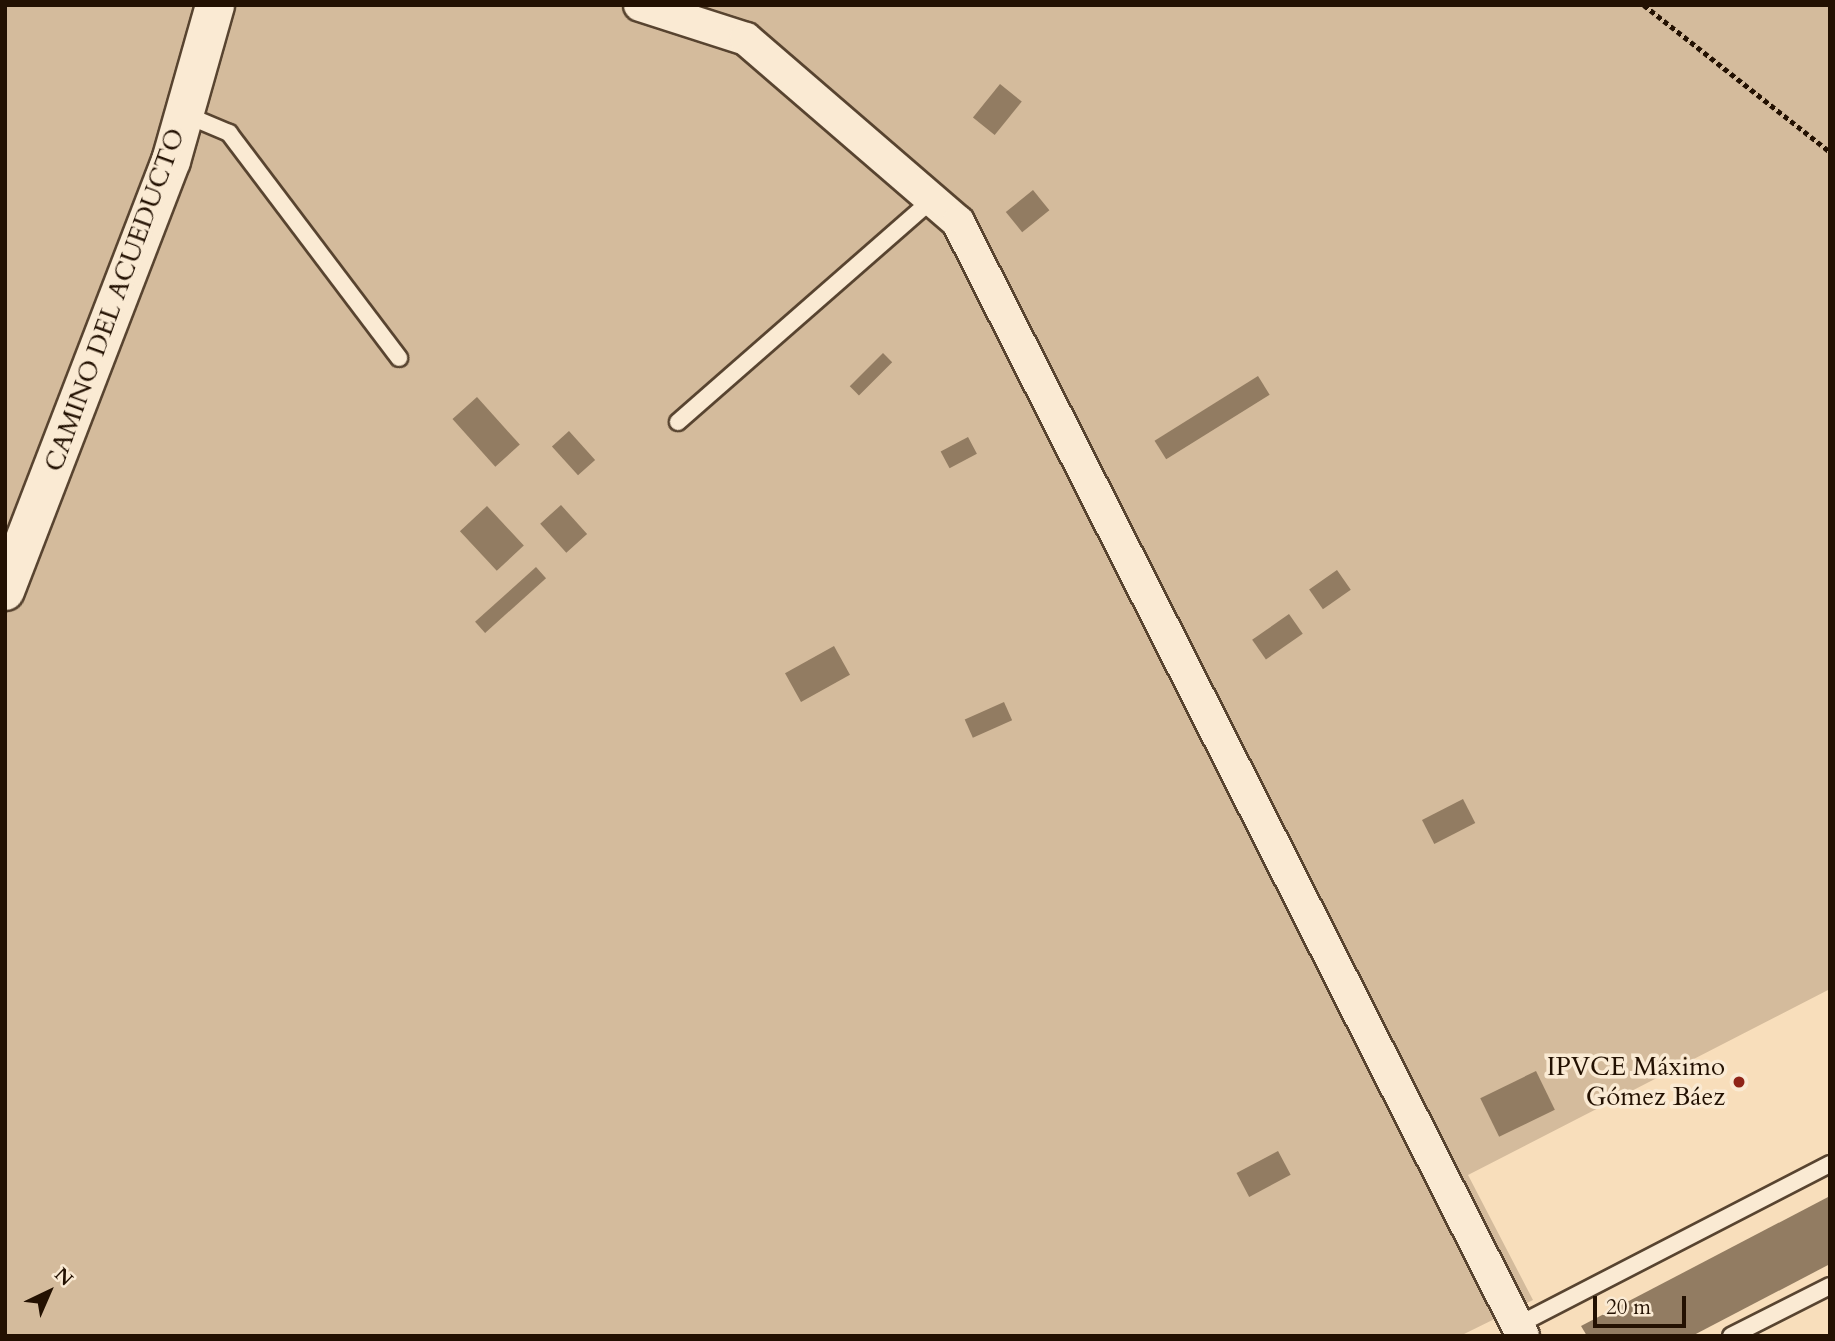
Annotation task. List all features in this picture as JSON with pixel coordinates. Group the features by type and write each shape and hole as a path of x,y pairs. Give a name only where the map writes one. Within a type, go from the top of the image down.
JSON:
{"street":[{"name":"CAMINO DEL ACUEDUCTO","path":"5,591 184,114 215,5"},
{"path":"640,5 746,39 935,197 958,222 1521,1331"}],"lane":[{"path":"184,114 229,133 399,358"},
{"path":"678,422 935,197"},
{"path":"1521,1331 1830,1164"},
{"path":"1731,1336 1830,1286"}],"path":[{"path":"1644,5 1830,152"}],"shaded area":[{"path":"5,5 1830,5 1830,989 1468,1175 1533,1300 1460,1336 5,1336"}],"building":[{"path":"1000,84 1022,102 995,135 973,117"},
{"path":"1033,190 1049,210 1022,232 1006,212"},
{"path":"883,353 892,362 859,395 850,386"},
{"path":"1258,376 1270,395 1166,459 1155,441"},
{"path":"477,397 520,445 495,467 452,419"},
{"path":"569,431 595,460 578,475 552,446"},
{"path":"968,437 977,454 950,468 941,452"},
{"path":"561,505 587,534 566,553 540,524"},
{"path":"487,506 524,545 497,571 460,531"},
{"path":"536,567 546,578 485,633 475,622"},
{"path":"1337,570 1351,590 1323,609 1309,590"},
{"path":"1289,614 1303,634 1266,659 1252,640"},
{"path":"834,646 850,675 801,702 785,673"},
{"path":"1004,702 1012,720 973,738 965,719"},
{"path":"1463,799 1475,823 1434,844 1422,820"},
{"path":"1536,1071 1555,1110 1499,1137 1480,1098"},
{"path":"1278,1151 1291,1175 1249,1197 1237,1173"},
{"path":"1830,1196 1830,1264 1692,1336 1587,1336 1581,1326"}],"place":[{"name":"IPVCE Máximo Gómez Báez","path":"1739,1082"}]}
